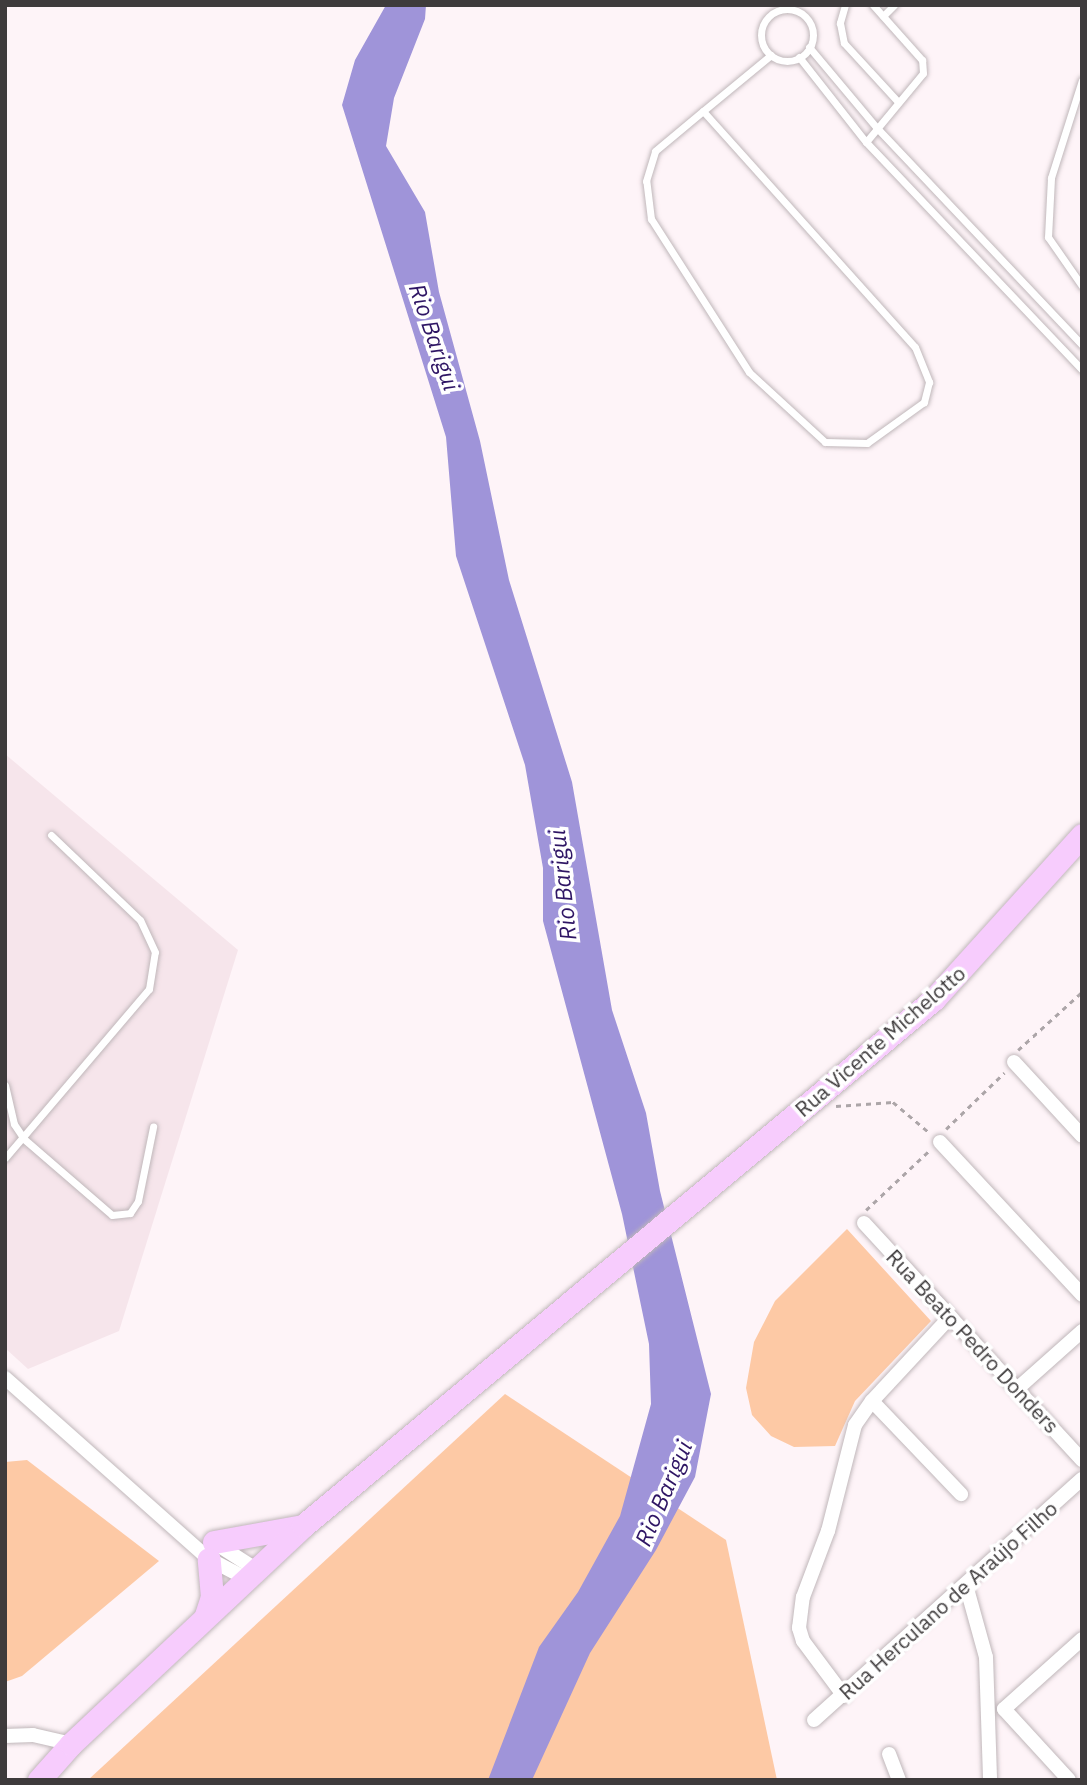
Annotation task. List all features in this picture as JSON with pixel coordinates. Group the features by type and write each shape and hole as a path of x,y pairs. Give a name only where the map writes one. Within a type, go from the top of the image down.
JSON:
{"main road":[{"name":"Rua Vicente Michelotto","path":"39,1780 71,1744 303,1526 934,999 1082,835"},
{"path":"206,1615 212,1587 211,1550 303,1526"}],"street":[{"path":"1014,1062 1082,1136"},
{"path":"940,1142 1082,1295"},
{"name":"Rua Beato Pedro Donders","path":"864,1223 1082,1460"},
{"path":"844,1696 803,1641 799,1614 832,1517 850,1438 872,1401 950,1317"},
{"path":"1017,1389 1082,1331"},
{"path":"5,1378 186,1537 252,1575"},
{"path":"872,1401 961,1494"},
{"name":"Rua Herculano de Araújo Filho","path":"814,1720 844,1696 1082,1479"},
{"path":"966,1585 983,1639 990,1780"},
{"path":"1004,1709 1082,1639"},
{"path":"988,1705 1004,1709 1069,1780"},
{"path":"5,1736 33,1735 71,1744"},
{"path":"889,1754 899,1780"}],"lane":[{"path":"845,5 840,23 844,43 898,102"},
{"path":"866,142 923,73 922,60 873,5"},
{"path":"883,16 894,5"},
{"path":"773,9 791,9 805,17 812,31 809,47 799,57 787,60 771,55 761,32 773,9"},
{"path":"809,47 877,128 1082,345"},
{"path":"704,111 915,347 929,382 924,402 867,443 825,442 749,372 651,219 646,180 655,151 771,55"},
{"path":"799,57 866,142 1082,370"},
{"path":"1082,80 1051,178 1048,237 1082,285"},
{"path":"5,1158 24,1139 149,989 155,952 139,920 51,835"},
{"path":"5,1085 14,1124 24,1139 112,1215 130,1213 138,1202 153,1127"}],"path":[{"path":"864,1223 869,1205 940,1142 946,1128 1014,1062 1020,1047 1082,992"},
{"path":"828,1108 883,1101 912,1116 940,1142"}],"shaded area":[{"path":"5,754 238,950 119,1331 28,1369 5,1348"},
{"path":"847,1229 931,1321 855,1401 835,1446 794,1447 771,1436 752,1415 746,1388 754,1342 775,1301"},
{"path":"505,1394 726,1540 777,1780 88,1780"},
{"path":"27,1460 159,1561 22,1676 5,1682 5,1462"}],"water":[{"name":"Rio Barigui","path":"386,5 426,5 425,19 394,98 386,146 425,212 439,292 480,441 509,580 572,782 612,1010 646,1113 660,1191 711,1394 695,1477 656,1550 590,1653 532,1780 488,1780 539,1647 578,1592 620,1516 651,1404 649,1344 622,1214 543,921 543,868 525,765 456,556 446,437 342,105 355,60"}]}
